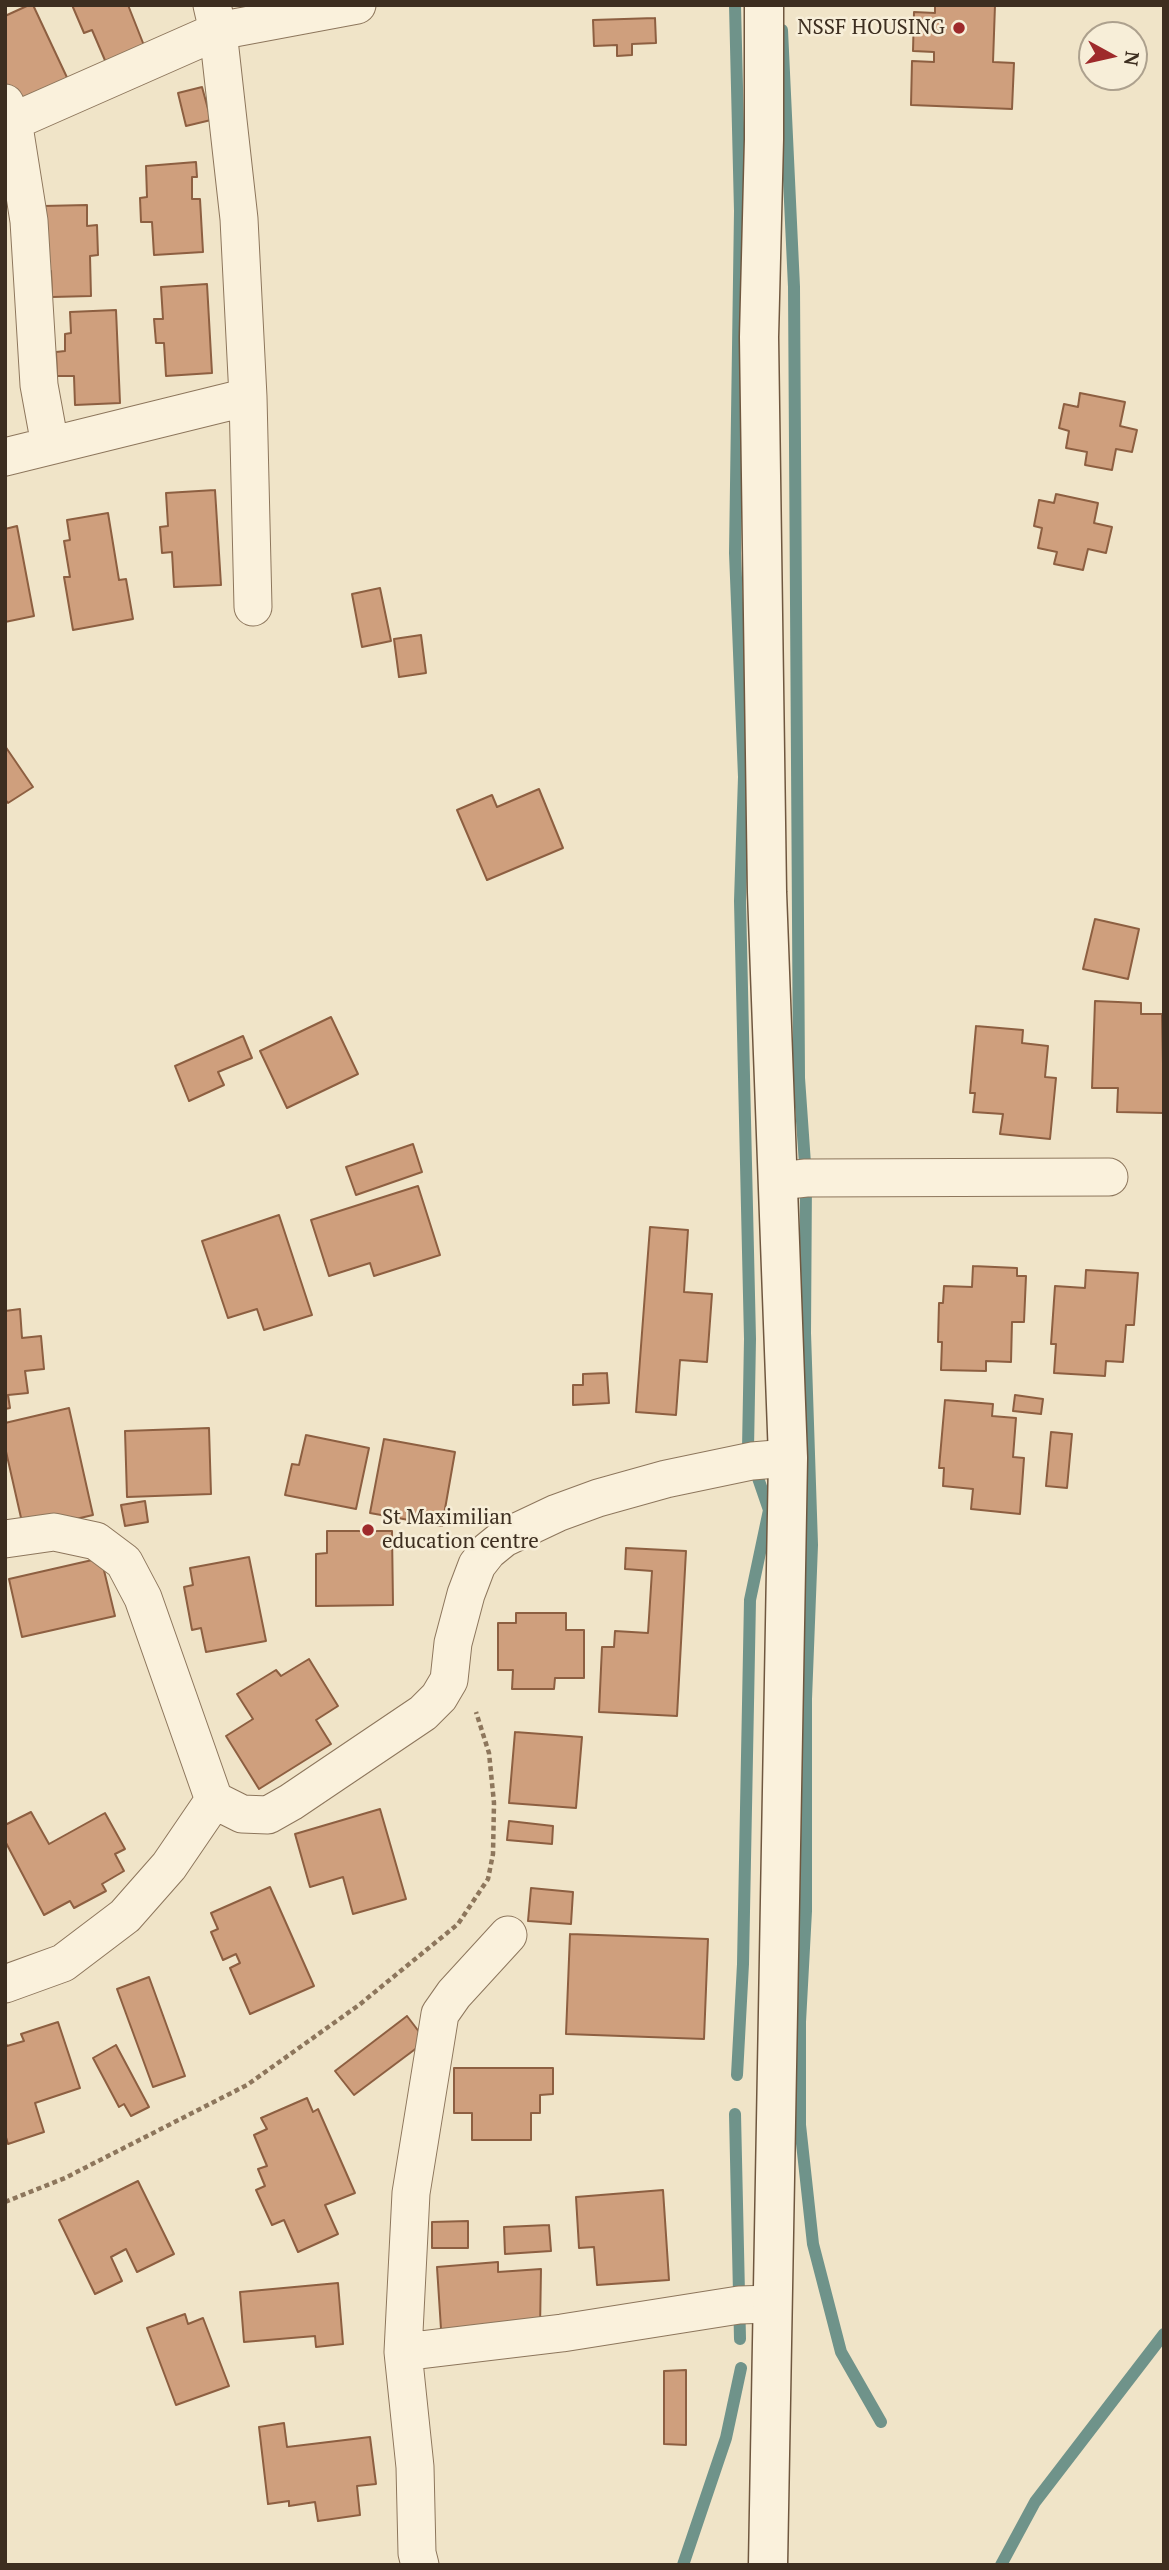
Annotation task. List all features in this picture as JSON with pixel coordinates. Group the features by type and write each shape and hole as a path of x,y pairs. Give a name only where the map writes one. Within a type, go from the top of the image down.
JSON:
{"main road":[{"path":"764,5 759,351 767,892 788,1458 768,2565"}],"street":[{"path":"50,445 39,386 29,221 8,116 215,18 357,5"},
{"path":"215,18 239,219 248,397 253,607"},
{"path":"5,457 248,397"},
{"path":"779,1181 806,1178 1109,1177"},
{"path":"5,1539 54,1532 96,1541 124,1562 143,1598 214,1800 242,1814 268,1815 423,1713 439,1697 449,1680 453,1643 477,1565 488,1551 504,1538 598,1497 666,1479 740,1464 788,1458"},
{"path":"5,1984 63,1963 125,1916 169,1866 214,1800"},
{"path":"420,2565 417,2553 415,2468 403,2352 411,2193 438,2020 443,2007 508,1935"},
{"path":"403,2352 562,2333 739,2305 772,2304"}],"path":[{"path":"5,2202 65,2178 247,2085 359,2005 458,1924 488,1880 493,1854 494,1803 489,1753 473,1704"}],"building":[{"path":"33,5 71,86 24,109 5,88 5,16"},
{"path":"72,5 128,5 145,48 107,65 92,30 84,33"},
{"path":"935,5 995,5 993,62 1014,63 1012,109 911,105 912,61 934,62 934,52 913,51 914,12 935,13"},
{"path":"655,18 656,43 632,44 632,55 617,56 617,45 594,46 593,20"},
{"path":"202,87 211,120 186,126 178,93"},
{"path":"196,162 197,177 192,177 192,199 200,199 203,252 154,255 152,222 141,222 140,198 147,197 146,166"},
{"path":"87,205 87,226 97,225 98,255 90,256 91,296 52,297 51,271 39,272 43,206"},
{"path":"207,284 212,373 166,376 164,343 156,343 154,319 163,319 161,287"},
{"path":"116,310 120,403 75,405 74,376 57,376 56,352 65,351 65,334 71,333 70,312"},
{"path":"1080,393 1125,402 1120,426 1137,430 1132,452 1116,449 1112,470 1085,465 1087,452 1066,448 1069,431 1059,428 1064,404 1078,407"},
{"path":"215,490 221,585 174,587 172,552 162,553 160,527 168,526 166,493"},
{"path":"1056,494 1098,503 1094,523 1112,527 1106,553 1088,549 1083,570 1054,564 1057,552 1038,548 1042,528 1034,526 1039,500 1054,503"},
{"path":"108,513 119,580 126,579 133,619 73,630 64,577 70,577 64,541 70,540 67,520"},
{"path":"17,526 34,616 5,622 5,529"},
{"path":"380,588 391,641 362,647 352,594"},
{"path":"421,635 426,673 399,677 394,639"},
{"path":"5,746 33,787 8,803 5,799"},
{"path":"539,789 563,848 487,880 457,810 492,795 497,807"},
{"path":"1095,919 1139,929 1128,979 1083,969"},
{"path":"1095,1001 1141,1003 1141,1014 1162,1014 1164,1113 1117,1112 1118,1088 1092,1088"},
{"path":"331,1017 358,1074 287,1108 260,1051"},
{"path":"976,1026 1023,1030 1022,1043 1048,1046 1045,1077 1056,1078 1050,1139 1000,1134 1003,1114 973,1112 975,1093 970,1093"},
{"path":"243,1036 252,1058 218,1072 224,1085 189,1101 175,1066"},
{"path":"413,1144 422,1172 356,1195 346,1167"},
{"path":"418,1186 440,1255 374,1276 370,1263 329,1276 311,1220"},
{"path":"279,1215 312,1315 264,1330 257,1309 228,1318 202,1241"},
{"path":"650,1227 688,1230 684,1292 712,1294 707,1362 680,1360 676,1415 636,1412"},
{"path":"973,1266 1017,1268 1017,1276 1026,1276 1024,1322 1012,1322 1011,1362 986,1361 986,1371 941,1370 942,1342 938,1342 939,1303 943,1303 944,1286 972,1287"},
{"path":"1086,1270 1138,1273 1134,1325 1126,1325 1123,1362 1106,1361 1105,1376 1054,1373 1056,1344 1051,1344 1055,1286 1085,1288"},
{"path":"20,1309 22,1338 41,1336 44,1369 25,1371 28,1393 8,1395 10,1408 5,1409 5,1311"},
{"path":"607,1373 609,1403 573,1405 573,1385 583,1385 583,1374"},
{"path":"1015,1395 1043,1399 1041,1414 1013,1411"},
{"path":"945,1400 993,1404 992,1416 1016,1418 1013,1457 1024,1458 1020,1514 971,1509 973,1489 943,1486 944,1468 939,1468"},
{"path":"69,1408 93,1515 24,1531 5,1447 5,1423"},
{"path":"209,1428 211,1494 127,1497 125,1431"},
{"path":"1051,1432 1072,1434 1067,1488 1046,1486"},
{"path":"306,1435 369,1448 356,1509 285,1495 292,1464 299,1465"},
{"path":"384,1439 455,1452 442,1526 370,1513"},
{"path":"145,1501 148,1522 125,1526 121,1505"},
{"path":"327,1531 392,1531 393,1605 316,1606 316,1554 327,1553"},
{"path":"626,1548 686,1551 677,1716 599,1712 602,1647 614,1647 615,1631 648,1633 652,1571 625,1569"},
{"path":"249,1557 266,1641 206,1652 201,1628 192,1630 184,1587 193,1585 190,1568"},
{"path":"101,1558 115,1616 22,1637 9,1579"},
{"path":"516,1613 566,1613 566,1630 584,1630 584,1678 555,1678 554,1689 512,1689 513,1670 498,1670 498,1623 516,1623"},
{"path":"309,1659 338,1706 316,1720 331,1744 259,1789 226,1736 253,1719 237,1694 276,1670 281,1676"},
{"path":"515,1732 582,1737 576,1808 509,1803"},
{"path":"380,1809 406,1899 353,1914 343,1877 310,1887 295,1834"},
{"path":"31,1812 49,1844 105,1813 125,1849 115,1854 124,1871 102,1884 106,1891 74,1908 70,1901 44,1915 5,1841 5,1825"},
{"path":"509,1821 553,1826 552,1844 507,1840"},
{"path":"270,1887 314,1986 250,2014 230,1968 240,1963 236,1954 223,1960 211,1932 218,1929 211,1913"},
{"path":"531,1888 573,1892 571,1924 528,1921"},
{"path":"570,1934 708,1939 704,2039 566,2034"},
{"path":"149,1977 185,2076 153,2087 117,1989"},
{"path":"407,2016 426,2041 354,2095 335,2071"},
{"path":"58,2022 80,2088 35,2103 44,2132 8,2144 5,2134 5,2041 7,2046 24,2041 21,2034"},
{"path":"116,2045 149,2107 131,2116 124,2104 119,2107 93,2058"},
{"path":"454,2068 553,2068 553,2094 540,2095 540,2113 531,2113 531,2140 472,2140 472,2113 454,2113"},
{"path":"307,2098 313,2112 318,2109 355,2193 325,2205 338,2234 298,2252 284,2220 272,2225 256,2190 265,2186 258,2169 267,2166 254,2135 267,2129 261,2118"},
{"path":"138,2181 174,2254 137,2272 126,2249 111,2257 122,2281 95,2294 59,2220"},
{"path":"663,2190 669,2280 597,2285 594,2247 579,2248 576,2197"},
{"path":"468,2221 468,2248 432,2248 432,2222"},
{"path":"549,2225 551,2251 505,2254 504,2227"},
{"path":"498,2262 498,2272 541,2269 540,2329 441,2329 437,2267"},
{"path":"338,2283 343,2344 316,2347 315,2336 244,2342 240,2292"},
{"path":"185,2314 188,2324 203,2318 229,2386 176,2405 147,2328"},
{"path":"686,2370 686,2445 664,2444 664,2371"},
{"path":"284,2423 287,2447 370,2437 376,2484 357,2486 360,2515 318,2521 315,2502 289,2506 289,2501 268,2504 259,2427"}],"waterway":[{"path":"735,5 740,211 735,553 744,777 740,901 750,1339 748,1449 769,1510 750,1600 743,1964 737,2075"},
{"path":"782,30 794,287 799,1078 806,1178 805,1333 812,1545 806,1699 806,1911 800,2022 800,2125 813,2244 841,2352 881,2422"},
{"path":"735,2114 740,2339"},
{"path":"1001,2565 1035,2502 1164,2334"},
{"path":"683,2565 726,2438 741,2368"}],"place":[{"name":"NSSF HOUSING","path":"959,28"},
{"name":"St Maximilian education centre","path":"368,1530"}]}
